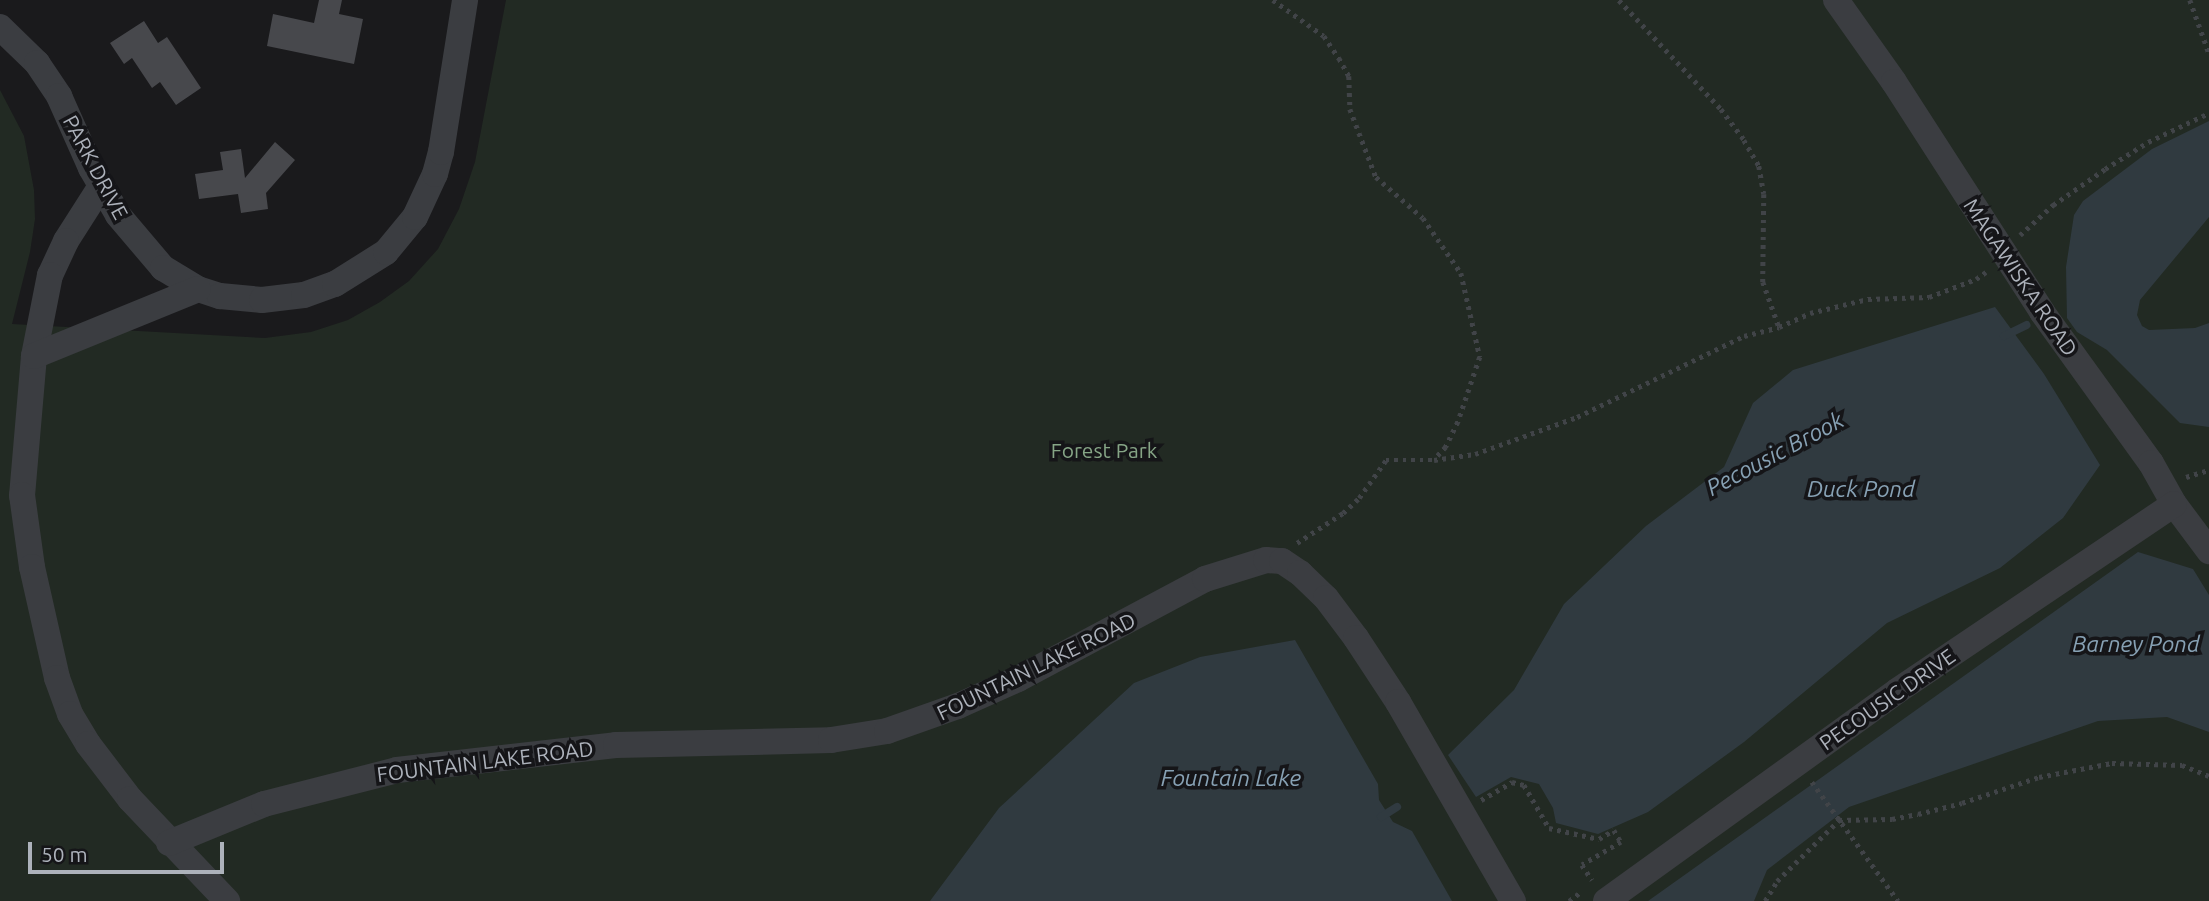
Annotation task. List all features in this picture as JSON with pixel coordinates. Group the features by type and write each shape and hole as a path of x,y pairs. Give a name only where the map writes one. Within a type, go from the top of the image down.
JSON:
{"street":[{"name":"PARK DRIVE","path":"0,27 24,47 59,96 101,186 134,236 163,268 198,289 241,299 284,299 335,284 369,265 401,237 426,196 442,152 465,0"},
{"name":"MAGAWISKA ROAD","path":"1836,0 1895,82 2006,257 2151,463 2174,504 2209,551"},
{"path":"101,186 66,242 50,275 34,356 22,495 32,567 57,678 70,714 88,744 130,799 227,901"},
{"path":"34,356 198,289"},
{"name":"PECOUSIC DRIVE","path":"1606,901 1898,691 2174,504"},
{"path":"1282,561 1300,573 1326,598 1356,638 1398,702 1513,901"},
{"name":"FOUNTAIN LAKE ROAD","path":"169,843 264,804 397,770 616,745 831,740 887,731 958,706 1018,679 1205,579 1249,563 1282,561"}],"path":[{"path":"1273,0 1324,36 1349,76 1350,109 1376,177 1423,218 1461,273 1480,357 1458,422 1446,447 1434,460"},
{"path":"1619,0 1721,109 1744,139 1759,166 1764,194 1763,282 1779,327"},
{"path":"2190,0 2209,53"},
{"path":"1282,561 1291,547 1312,530 1343,513 1359,498 1386,460 1434,460 1475,454 1577,416 1744,336 1779,327 1810,313 1868,299 1929,297 1976,279 2006,257 2015,240 2053,205 2148,142 2209,113"},
{"path":"1765,901 1777,881 1839,820 1892,819 1918,814 1962,803 2039,777 2112,763 2182,765 2209,776"},
{"path":"1810,778 1898,901"},
{"path":"1460,812 1512,782 1524,785 1549,828 1599,839 1614,830 1621,842 1582,864 1606,901"}],"green space":[{"name":"Forest Park","path":"506,0 2209,0 2209,901 0,901 0,90 24,136 34,190 35,219 30,252 12,324 265,338 311,332 348,320 380,302 409,281 438,249 459,209 475,162"}],"water":[{"path":"2209,121 2209,217 2140,300 2137,315 2142,326 2149,330 2195,328 2209,323 2209,427 2180,423 2107,350 2077,332 2067,318 2066,267 2074,215 2083,201 2152,149"},
{"name":"Duck Pond","path":"1995,307 2044,374 2100,465 2063,518 2000,568 1887,623 1744,742 1648,812 1598,834 1556,823 1553,808 1539,784 1511,777 1476,797 1448,755 1514,690 1564,604 1646,526 1724,467 1753,403 1793,370"},
{"name":"Barney Pond","path":"2138,552 2193,569 2209,595 2209,732 2167,717 2098,721 1849,807 1767,870 1754,901 1648,901"},
{"name":"Fountain Lake","path":"1295,640 1378,784 1379,800 1393,822 1412,831 1452,901 930,901 999,808 1134,683 1200,657"}],"building":[{"path":"319,0 342,0 339,14 363,19 354,64 267,46 273,14 314,23"},
{"path":"144,21 158,43 167,37 201,88 176,105 160,82 152,88 132,58 124,64 110,43"},
{"path":"275,142 295,160 266,193 268,209 241,213 238,194 199,199 195,174 223,170 220,152 241,149 245,178"}],"waterway":[{"name":"Pecousic Brook","path":"2004,336 2027,325"},
{"name":"Pecousic Brook","path":"1381,817 1397,807"}]}
